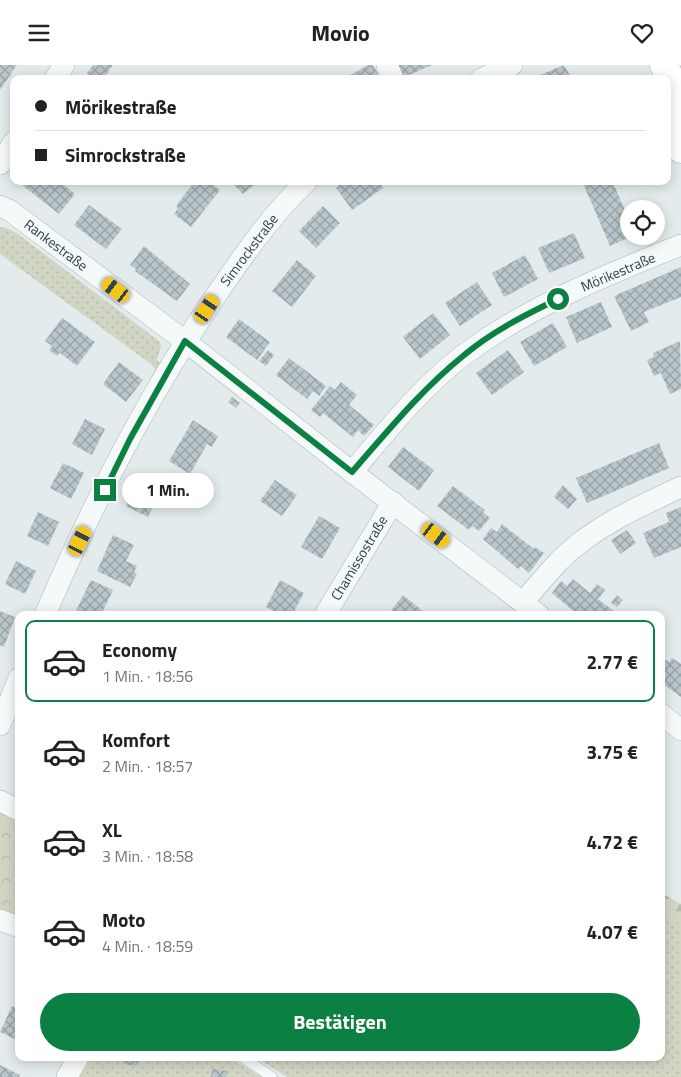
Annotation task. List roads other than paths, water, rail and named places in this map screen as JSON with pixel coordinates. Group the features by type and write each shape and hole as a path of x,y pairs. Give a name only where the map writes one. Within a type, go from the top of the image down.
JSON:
{"main road":[{"path":"671,81 681,103"},
{"path":"671,124 681,149"}],"street":[{"path":"490,75 512,65"},
{"path":"0,164 10,148"},
{"name":"Simrockstraße","path":"47,611 130,439 185,341 250,244 303,185"},
{"name":"Rankestraße","path":"0,207 9,210 185,341 352,472 531,608"},
{"name":"Mörikestraße","path":"352,472 408,406 464,355 529,313 602,277 681,245"},
{"path":"531,608 560,560 617,517 681,487"},
{"name":"Chamissostraße","path":"327,611 393,502"},
{"path":"0,725 15,688"},
{"path":"665,717 681,730"},
{"path":"0,801 15,808"},
{"path":"0,920 15,926"},
{"path":"66,1077 76,1061"}],"lane":[{"path":"248,1061 272,1077"}]}
